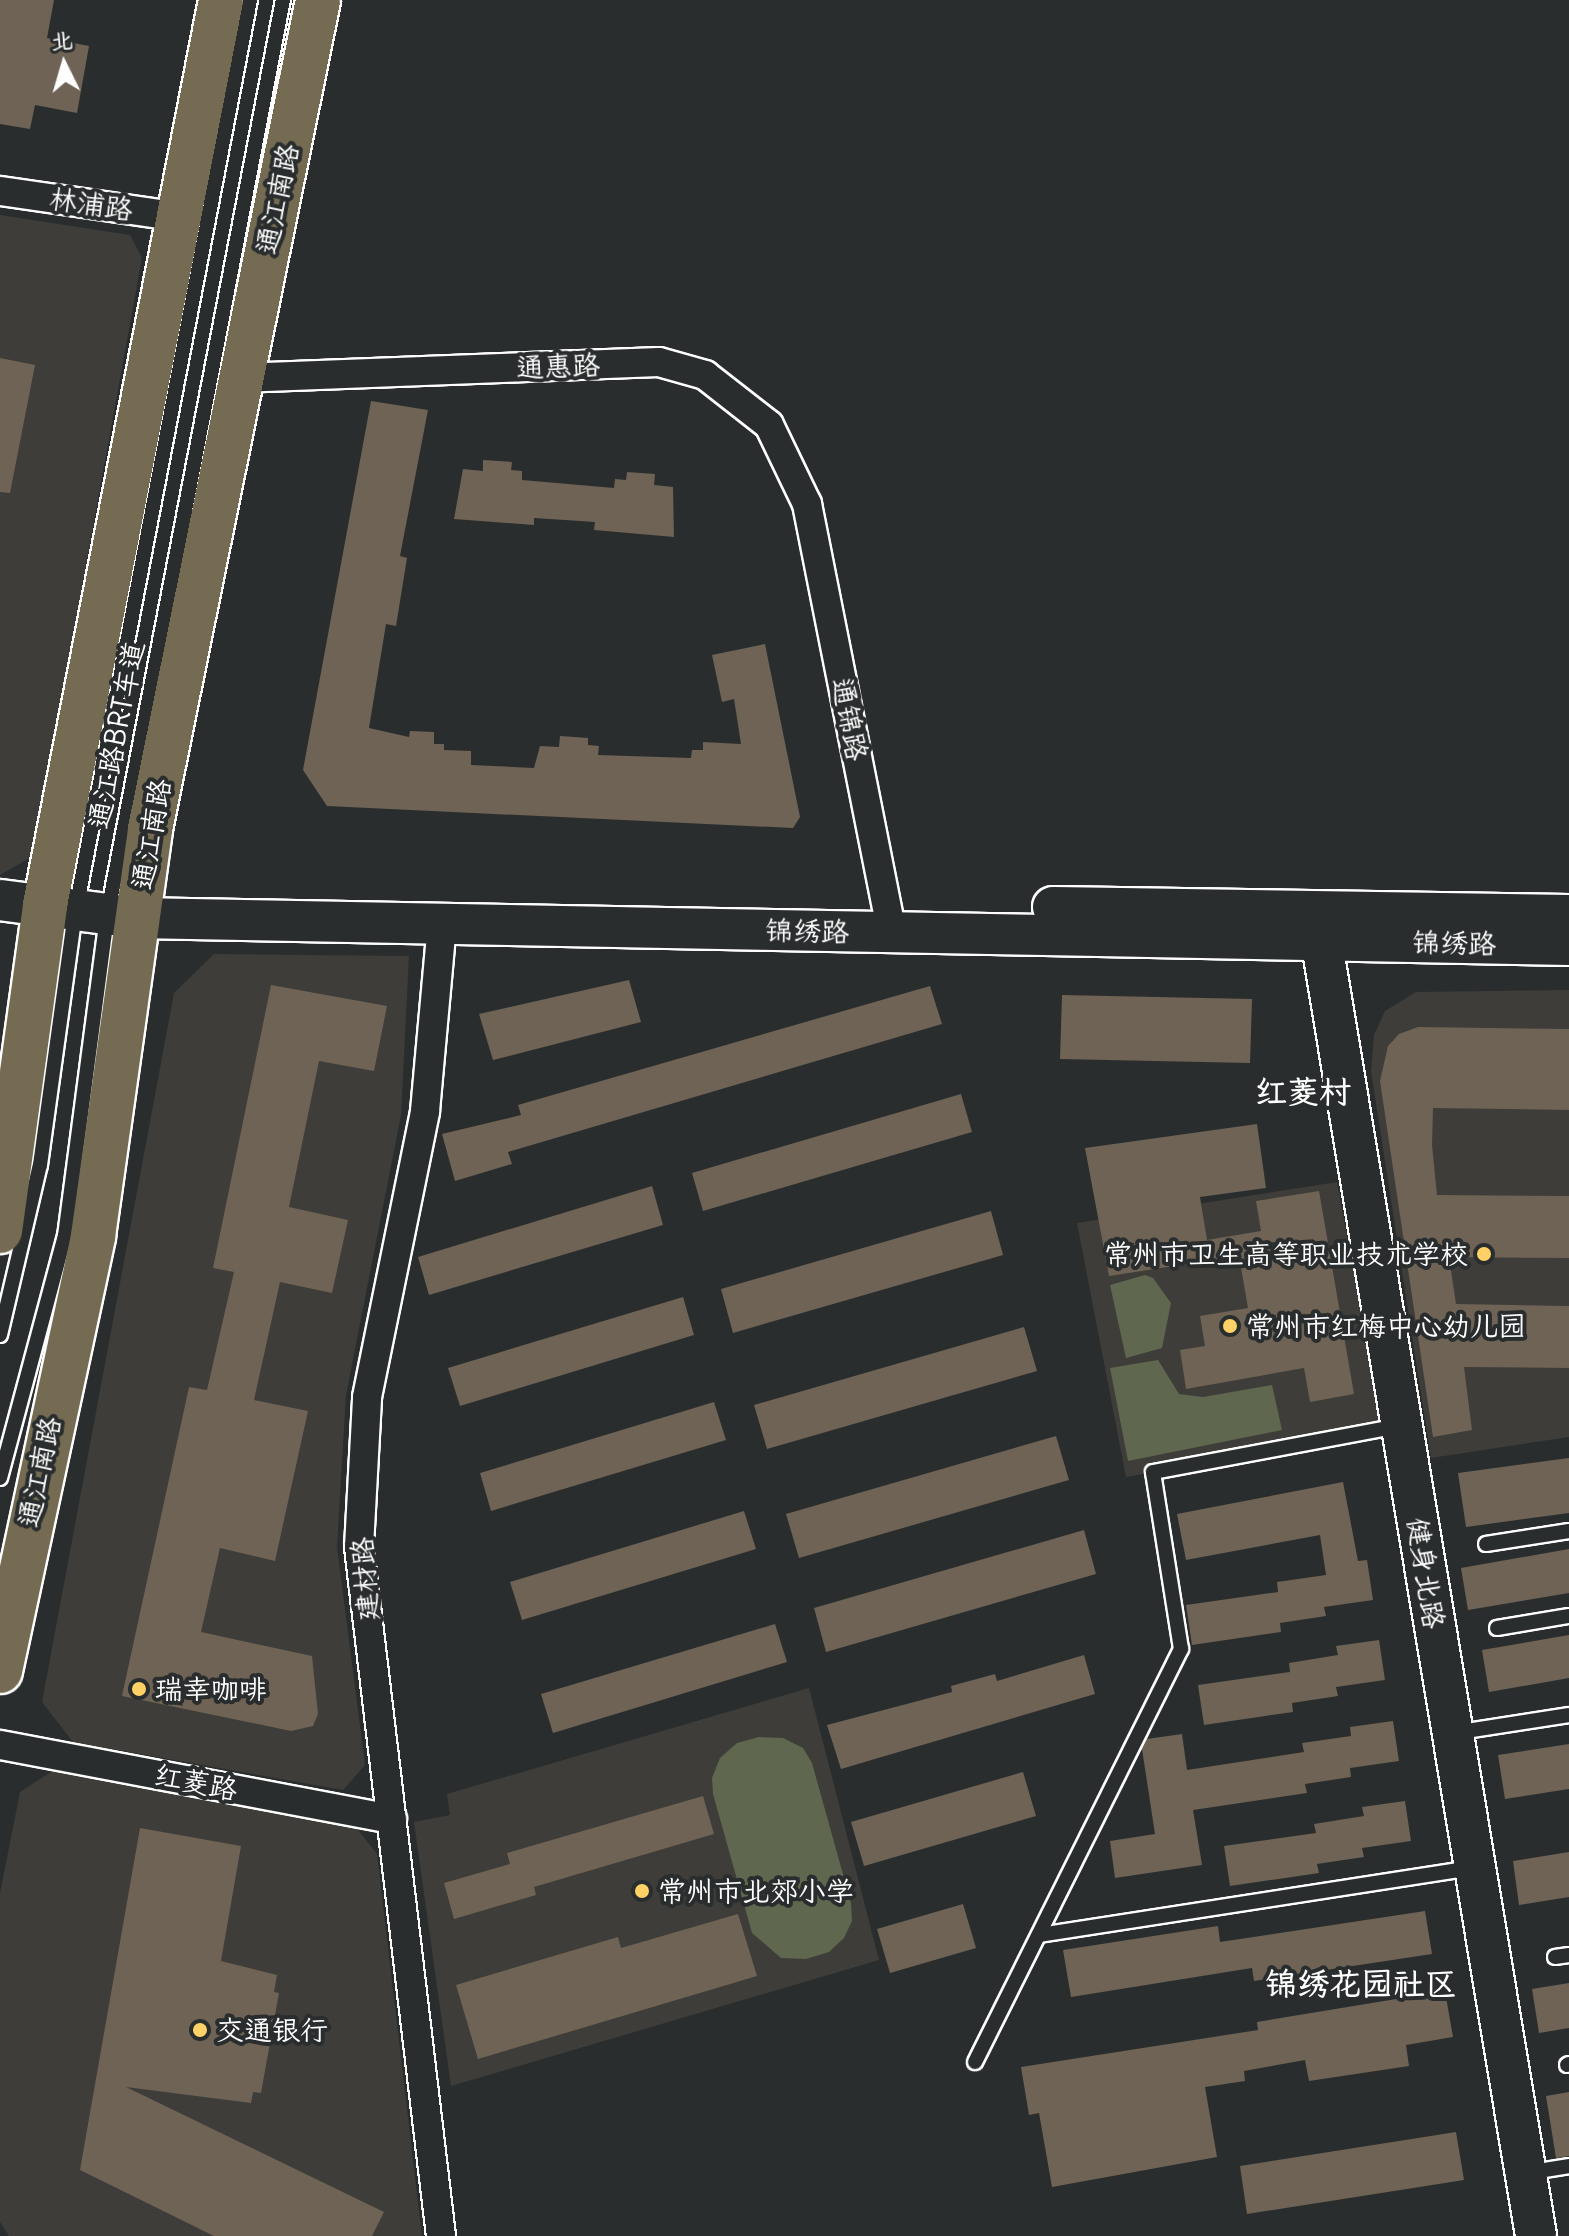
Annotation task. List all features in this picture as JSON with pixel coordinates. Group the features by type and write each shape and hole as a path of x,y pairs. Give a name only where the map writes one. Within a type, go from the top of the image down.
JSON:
{"main road":[{"name":"通江南路","path":"0,1671 93,1236 99,907 181,217 221,0"},
{"name":"通江南路","path":"0,1231 99,907 240,378 318,0"}],"street":[{"name":"林浦路","path":"0,191 181,217"},
{"name":"通惠路","path":"240,378 659,362 705,375 769,425 807,504"},
{"name":"通锦路","path":"807,504 890,922"},
{"name":"锦绣路","path":"0,900 442,924 890,922"},
{"name":"锦绣路","path":"99,907 890,922 1248,935 1319,925 1569,915"},
{"name":"建材路","path":"441,2236 359,1547 367,1397 425,1111 442,924"},
{"name":"锦绣路","path":"1319,925 1569,945"},
{"name":"健身北路","path":"1319,925 1536,2236"},
{"name":"红菱路","path":"0,1745 392,1819"}],"lane":[{"name":"通江路BRT车道","path":"0,1478 65,1236 99,907 250,0"},
{"name":"通江路BRT车道","path":"0,1335 99,907 283,0"},
{"path":"975,2062 1181,1649 1153,1472 1402,1426"},
{"path":"1486,1544 1569,1531"},
{"path":"1497,1628 1569,1616"},
{"path":"1453,1733 1569,1715"},
{"path":"1039,1935 1475,1868"},
{"path":"1526,2173 1569,2166"}],"shaded area":[{"path":"0,215 130,235 142,258 33,856 0,875"},
{"path":"214,954 409,956 401,1115 346,1395 337,1547 365,1765 343,1790 73,1742 42,1702 174,993"},
{"name":"常州市卫生高等职业技术学校","path":"1569,990 1569,1437 1431,1458 1371,1071 1374,1035 1385,1011 1416,992"},
{"name":"常州市红梅中心幼儿园","path":"1337,1182 1383,1430 1126,1477 1077,1223"},
{"name":"常州市北郊小学","path":"809,1688 879,1960 451,2086 414,1822 450,1815 447,1794"},
{"path":"54,1770 356,1827 377,1854 422,2236 9,2236 0,2222 0,1893 20,1792"}],"green space":[{"path":"1145,1275 1153,1278 1171,1303 1162,1348 1126,1358 1110,1285"},
{"path":"1158,1360 1179,1394 1203,1397 1272,1385 1282,1430 1128,1461 1110,1368"},
{"path":"759,1737 783,1738 803,1748 812,1763 851,1903 852,1921 844,1938 829,1952 806,1959 781,1958 752,1933 713,1794 712,1778 720,1758 737,1743"}],"building":[{"path":"0,0 54,0 47,38 89,46 77,113 35,105 30,129 0,124"},
{"path":"0,358 35,365 10,493 0,492"},
{"path":"371,401 428,410 400,556 407,558 396,626 386,624 369,728 409,737 410,731 434,732 434,744 444,744 444,750 471,751 471,765 534,768 540,746 559,747 560,736 588,738 588,745 599,746 598,755 691,758 692,750 703,750 703,742 741,744 734,699 722,702 712,655 765,644 800,817 793,828 327,806 303,770"},
{"path":"483,460 512,462 511,470 522,471 522,480 614,488 615,479 626,480 627,472 655,474 654,485 673,487 674,537 594,530 595,522 534,518 534,525 454,519 463,469 483,471"},
{"path":"629,980 641,1022 493,1060 479,1014"},
{"path":"271,985 387,1006 374,1071 319,1061 289,1207 348,1220 332,1293 280,1282 254,1400 308,1411 275,1561 220,1548 201,1632 312,1656 318,1714 313,1726 291,1731 122,1696 189,1387 207,1390 234,1272 213,1268"},
{"path":"930,986 942,1024 508,1152 512,1164 455,1181 442,1134 521,1115 518,1105"},
{"path":"1062,995 1252,999 1250,1063 1060,1059"},
{"path":"1418,1027 1569,1029 1569,1110 1433,1108 1432,1145 1437,1195 1569,1196 1569,1258 1449,1257 1456,1304 1569,1306 1569,1368 1464,1367 1472,1430 1433,1437 1380,1081 1388,1046 1399,1034"},
{"path":"961,1094 972,1132 703,1211 692,1173"},
{"path":"1257,1124 1266,1188 1200,1197 1207,1240 1261,1231 1256,1201 1319,1191 1354,1394 1310,1402 1304,1368 1186,1389 1180,1350 1205,1346 1200,1316 1248,1308 1239,1256 1109,1276 1085,1148"},
{"path":"652,1186 663,1225 429,1295 418,1257"},
{"path":"991,1211 1003,1255 733,1333 721,1289"},
{"path":"683,1297 694,1335 460,1406 448,1368"},
{"path":"1024,1327 1037,1371 767,1449 754,1405"},
{"path":"714,1402 726,1440 491,1511 480,1473"},
{"path":"1056,1436 1069,1480 799,1558 786,1514"},
{"path":"1569,1458 1569,1513 1466,1527 1458,1473"},
{"path":"1343,1482 1358,1561 1367,1560 1373,1600 1324,1607 1326,1616 1280,1623 1281,1632 1192,1645 1186,1605 1278,1592 1277,1582 1326,1575 1320,1535 1186,1560 1177,1514"},
{"path":"744,1511 756,1549 522,1620 510,1582"},
{"path":"1084,1530 1096,1574 826,1652 814,1608"},
{"path":"1569,1549 1569,1593 1468,1610 1461,1568"},
{"path":"775,1624 787,1662 553,1733 541,1694"},
{"path":"1569,1635 1569,1678 1489,1692 1482,1650"},
{"path":"1379,1640 1385,1680 1336,1687 1338,1696 1292,1703 1293,1712 1204,1725 1198,1685 1290,1672 1289,1663 1338,1655 1336,1646"},
{"path":"1084,1655 1095,1694 841,1769 827,1725 952,1692 951,1686 995,1674 997,1681"},
{"path":"1393,1721 1399,1761 1350,1768 1351,1777 1305,1784 1307,1793 1193,1810 1202,1865 1115,1878 1110,1841 1155,1834 1142,1749 1147,1739 1182,1734 1187,1770 1304,1752 1302,1743 1351,1736 1350,1727"},
{"path":"1569,1744 1569,1789 1505,1799 1498,1755"},
{"path":"1023,1772 1036,1816 864,1866 851,1822"},
{"path":"703,1796 714,1834 534,1887 536,1895 454,1919 444,1883 510,1864 507,1853"},
{"path":"1405,1801 1411,1841 1362,1848 1364,1857 1317,1864 1319,1873 1230,1886 1224,1846 1316,1833 1314,1824 1364,1816 1362,1807"},
{"path":"140,1828 241,1846 221,1961 277,1975 274,1992 279,1993 261,2093 253,2092 251,2103 126,2087 384,2212 372,2236 214,2236 80,2170"},
{"path":"1569,1852 1569,1897 1519,1905 1513,1861"},
{"path":"963,1904 976,1948 890,1973 877,1929"},
{"path":"1425,1911 1432,1954 1254,1981 1252,1968 1071,1997 1063,1950 1218,1926 1220,1942"},
{"path":"738,1914 757,1976 478,2059 456,1985 618,1937 621,1948"},
{"path":"1569,1983 1569,2028 1539,2033 1532,1989"},
{"path":"1445,1991 1453,2037 1406,2045 1409,2066 1309,2081 1305,2060 1244,2071 1245,2081 1205,2087 1217,2157 1052,2187 1039,2113 1029,2115 1021,2067 1258,2030 1257,2022"},
{"path":"1569,2092 1569,2156 1556,2158 1546,2096"},
{"path":"1456,2132 1464,2180 1247,2214 1240,2166"}],"place":[{"name":"常州市卫生高等职业技术学校","path":"1484,1254"},
{"name":"常州市红梅中心幼儿园","path":"1230,1326"},
{"name":"瑞幸咖啡","path":"139,1689"},
{"name":"常州市北郊小学","path":"642,1891"},
{"name":"交通银行","path":"200,2030"}],"district":[{"name":"红菱村","path":"1303,1092"},
{"name":"锦绣花园社区","path":"1361,1984"}]}
